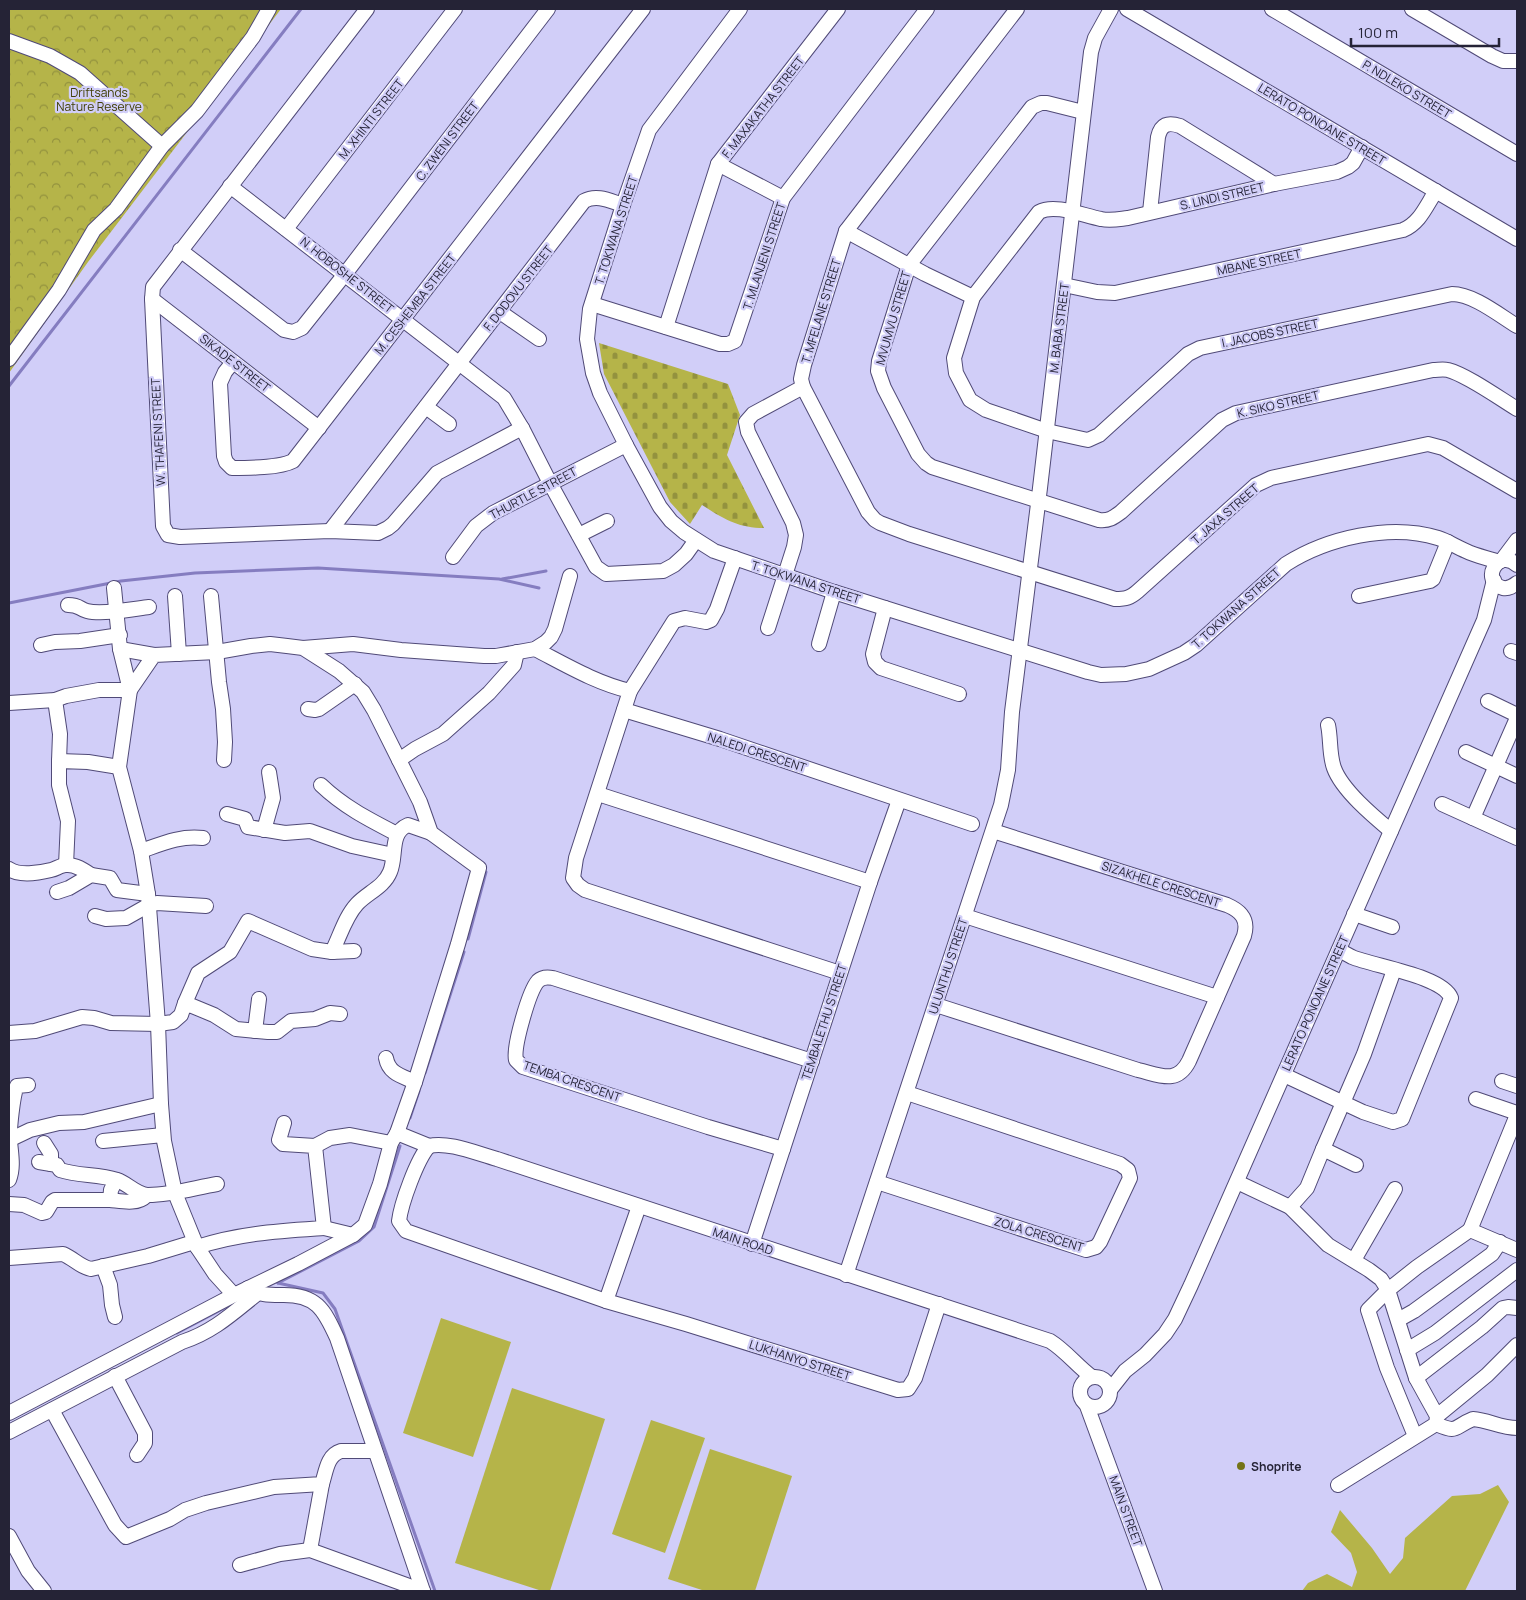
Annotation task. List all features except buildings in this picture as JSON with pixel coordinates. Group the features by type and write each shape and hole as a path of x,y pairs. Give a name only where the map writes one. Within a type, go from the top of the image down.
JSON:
{"street":[{"path":"9,359 59,290 94,230 116,209 162,146 197,111 253,37 269,9"},
{"name":"W. THAFENI STREET","path":"367,9 155,284 152,299 164,526 168,535 180,537 330,531 366,533 382,531 393,524 436,473 522,428"},
{"name":"M. XHINTI STREET","path":"286,229 455,9"},
{"name":"C. ZWENI STREET","path":"180,250 284,330 289,332 302,328 346,274 548,9"},
{"name":"M. CESHEMBA STREET","path":"233,362 222,377 220,384 224,456 232,468 288,463 296,458 643,9"},
{"name":"T. TOKWANA STREET","path":"740,9 654,122 644,142 592,304 587,339 593,372 600,393 626,445 660,507 671,521 696,540 714,551 834,592 1101,675 1126,674 1149,669 1184,654 1271,576 1302,554 1317,547 1350,538 1385,532 1421,534 1448,542 1497,569"},
{"name":"F. MAXAKATHA STREET","path":"666,327 718,164 838,9"},
{"name":"T. MLANJENI STREET","path":"592,304 720,344 728,344 735,341 782,198 927,9"},
{"name":"T. MFELANE STREET","path":"803,387 801,379 804,364 846,231 1017,9"},
{"name":"M. BABA STREET","path":"1020,651 1091,52 1098,32 1111,9"},
{"name":"LERATO PONOANE STREET","path":"1127,9 1517,239"},
{"name":"P. NDLEKO STREET","path":"1272,9 1517,154"},
{"path":"1412,9 1492,56 1503,61 1517,61"},
{"path":"9,41 50,56 80,73 162,146"},
{"name":"MVUMVU STREET","path":"1039,501 926,463 918,454 884,388 878,371 879,361 909,265 1032,107 1041,103 1047,103 1083,112"},
{"path":"1150,212 1158,137 1162,127 1167,124 1172,123 1180,126 1274,184"},
{"name":"S. LINDI STREET","path":"973,297 1039,212 1047,209 1114,220 1344,169 1353,163 1362,147"},
{"path":"718,164 782,198"},
{"name":"N. HOBOSHE STREET","path":"230,186 504,398 596,567 606,574 663,570 674,565 686,554 696,540"},
{"name":"MBANE STREET","path":"1064,285 1096,292 1115,293 1403,230 1412,226 1417,221 1436,191"},
{"name":"F. DODOVU STREET","path":"330,531 584,201 596,198 623,205"},
{"path":"846,231 973,297"},
{"name":"I. JACOBS STREET","path":"973,297 954,358 956,373 970,400 975,405 986,410 1047,431 1083,439 1094,438 1193,351 1219,344 1452,294 1463,295 1517,326"},
{"name":"SIKADE STREET","path":"152,299 319,428"},
{"path":"500,312 539,339"},
{"name":"K. SIKO STREET","path":"1039,501 1099,520 1113,518 1222,420 1230,415 1432,370 1449,370 1517,409"},
{"path":"768,628 794,547 795,529 784,502 748,432 746,422 753,414 803,387 868,512 875,520 909,534 1030,572"},
{"path":"426,407 449,424"},
{"name":"T. JAXA STREET","path":"1030,572 1115,599 1130,598 1256,485 1264,480 1420,444 1434,444 1443,448 1517,491"},
{"name":"THURTLE STREET","path":"453,557 476,526 493,513 626,445"},
{"path":"579,535 607,520"},
{"path":"1513,586 1499,586 1497,569 1517,540"},
{"path":"1359,596 1430,581 1448,542"},
{"path":"735,558 712,620 706,622 685,618 674,621 630,691 574,869 573,878 585,890 840,973"},
{"path":"1497,569 1510,560 1517,565"},
{"name":"LERATO PONOANE STREET","path":"1094,1406 1109,1399 1110,1390 1125,1371 1145,1355 1165,1334 1191,1285 1484,620 1497,569"},
{"path":"41,645 55,642 80,641 120,642 154,655 217,652 270,644 303,648 353,644 401,650 484,656 517,652 535,649 546,642 551,636 555,629 570,576"},
{"name":"LERATO PONOANE STREET","path":"1484,620 1513,586"},
{"path":"114,588 120,642 130,690 118,767 141,851 148,900 158,1024 163,1136 175,1194 196,1244 215,1274 234,1295"},
{"path":"818,644 834,592"},
{"path":"175,596 179,654"},
{"path":"212,596 219,682 224,709 226,742 224,760"},
{"path":"68,605 78,606 89,612 116,611 149,606"},
{"path":"885,608 872,654 875,662 881,668 959,694"},
{"path":"303,648 339,671 363,692 420,802 430,834"},
{"path":"535,649 589,677 612,687 630,691"},
{"name":"ULUNTHU STREET","path":"846,1275 1001,805 1008,770 1012,712 1020,651"},
{"path":"399,760 443,734 489,693 514,665 517,652"},
{"path":"130,690 154,655"},
{"path":"308,709 319,709 355,684"},
{"path":"9,703 55,700 99,690 130,690"},
{"path":"55,700 60,734 59,785 68,821 65,853 66,865"},
{"path":"1473,818 1517,716 1488,702"},
{"name":"NALEDI CRESCENT","path":"624,710 720,739 972,824"},
{"path":"1328,725 1334,768 1340,780 1368,812 1391,831"},
{"path":"1466,752 1517,776"},
{"path":"59,761 88,762 118,767"},
{"path":"264,830 273,798 269,772"},
{"path":"321,785 336,799 366,818 397,834"},
{"path":"598,794 870,882"},
{"name":"TEMBALETHU STREET","path":"752,1244 870,882 899,800"},
{"path":"1442,804 1517,838"},
{"path":"227,814 245,819 248,827 295,833 310,831 352,846 393,855"},
{"path":"9,1413 234,1295 253,1291 298,1264 353,1235 365,1225 415,1082 458,944 479,868 430,834 408,825 402,828 397,834 390,873 379,886 357,904 348,918 332,952"},
{"name":"SIZAKHELE CRESCENT","path":"936,1005 1138,1070 1170,1077 1180,1073 1186,1067 1247,928 1244,916 1227,905 993,831"},
{"path":"141,851 191,836 203,838"},
{"path":"9,869 22,873 51,870 66,865 80,868 91,876 110,878 117,890 148,900 206,906"},
{"path":"57,892 91,876"},
{"path":"95,916 111,919 126,918 148,900"},
{"path":"1354,914 1392,927"},
{"path":"964,916 1217,996"},
{"path":"9,1033 35,1031 82,1018 94,1018 111,1023 158,1024 173,1022 181,1015 198,973 230,952 248,921 312,948 332,952 354,950"},
{"path":"1284,1075 1376,1116 1393,1122 1398,1122 1402,1119 1451,998 1449,993 1428,980 1410,973 1353,958 1338,950"},
{"path":"1290,1207 1307,1188 1364,1054 1394,970"},
{"name":"TEMBA CRESCENT","path":"783,1149 708,1127 523,1067 516,1060 515,1050 528,1003 538,981 542,978 553,978 812,1061"},
{"path":"255,1031 260,999"},
{"path":"185,1003 214,1015 236,1029 255,1031 277,1032 291,1021 315,1019 330,1013 340,1014"},
{"path":"386,1058 388,1066 395,1073 415,1082"},
{"path":"1502,1081 1517,1086"},
{"path":"9,1180 12,1173 12,1160 9,1139 16,1088 20,1084 28,1085"},
{"name":"ZOLA CRESCENT","path":"877,1182 1086,1250 1096,1247 1100,1242 1130,1178 1128,1170 1120,1164 907,1093"},
{"path":"1414,1436 1368,1311 1388,1290 1470,1230 1517,1114 1476,1099"},
{"path":"9,1139 30,1130 59,1123 84,1122 161,1104"},
{"path":"284,1123 280,1136 283,1144 315,1146 324,1228"},
{"name":"MAIN ROAD","path":"315,1146 330,1138 350,1135 394,1138 429,1146 443,1145 497,1158 752,1244 1050,1341 1056,1344 1091,1380"},
{"path":"103,1141 163,1136"},
{"path":"44,1143 51,1154 45,1163 57,1165 60,1170 69,1173 126,1183 146,1196"},
{"name":"LUKHANYO STREET","path":"429,1146 422,1155 402,1209 399,1221 406,1231 606,1301 898,1390 908,1389 916,1378 939,1304"},
{"path":"1323,1149 1356,1166"},
{"path":"110,1200 116,1180"},
{"path":"1237,1182 1290,1207 1324,1241 1375,1274 1388,1290 1416,1378 1437,1420 1453,1429 1473,1419 1487,1421 1507,1428 1517,1428"},
{"path":"9,1204 24,1205 42,1213 46,1212 55,1200 131,1202 143,1199 146,1196 175,1194 217,1184"},
{"path":"1354,1260 1395,1189"},
{"path":"606,1301 639,1206"},
{"path":"9,1258 63,1254 70,1256 85,1268 91,1269 243,1235 324,1228 353,1235"},
{"path":"1470,1230 1517,1250"},
{"path":"1398,1320 1414,1311 1492,1254 1500,1242"},
{"path":"103,1266 110,1285 115,1317"},
{"path":"1407,1350 1435,1333 1517,1270"},
{"path":"9,1432 182,1342 200,1336 242,1308 253,1291"},
{"path":"253,1291 266,1295 301,1296 310,1299 324,1311 337,1338 423,1591"},
{"path":"1416,1378 1482,1328 1503,1308 1517,1308"},
{"path":"1338,1485 1437,1420 1517,1345"},
{"name":"LERATO PONOANE STREET","path":"1091,1380 1125,1371"},
{"path":"115,1376 145,1433 145,1442 137,1455"},
{"path":"1094,1406 1081,1399 1091,1380 1108,1384 1110,1390"},
{"name":"MAIN STREET","path":"1094,1406 1098,1431 1155,1591"},
{"path":"52,1410 115,1525 126,1537 170,1519 185,1510 206,1503 274,1487 322,1484"},
{"path":"310,1550 322,1484 328,1464 335,1452 375,1450"},
{"path":"9,1536 28,1570 44,1591"},
{"path":"240,1566 280,1554 310,1550 423,1591"}],"green space":[{"name":"Driftsands Nature Reserve","path":"9,9 281,9 88,262 9,373"},
{"path":"599,343 728,384 740,415 727,455 764,528 755,528 732,522 702,505 690,524 670,502 604,374"},
{"path":"441,1318 511,1342 473,1457 403,1433"},
{"path":"512,1388 605,1419 550,1591 542,1591 455,1563"},
{"path":"651,1420 705,1438 665,1553 612,1534"},
{"path":"710,1449 792,1476 755,1591 705,1591 668,1579"},
{"path":"1498,1485 1509,1502 1465,1591 1302,1591 1308,1583 1327,1574 1352,1587 1357,1572 1351,1553 1331,1532 1340,1510 1372,1548 1390,1574 1403,1558 1405,1538 1452,1496 1480,1494"}],"waterway":[{"path":"9,386 301,9"},
{"path":"9,603 121,581 195,573 318,568 499,579 539,588"},
{"path":"502,579 546,571"},
{"path":"468,939 486,872"},
{"path":"425,1073 464,952"},
{"path":"410,1118 419,1091"},
{"path":"278,1283 359,1241 374,1227 400,1146"},
{"path":"278,1283 323,1293 335,1309 435,1591"},
{"path":"177,1333 234,1303"}],"place":[{"name":"Shoprite","path":"1241,1466"}]}
